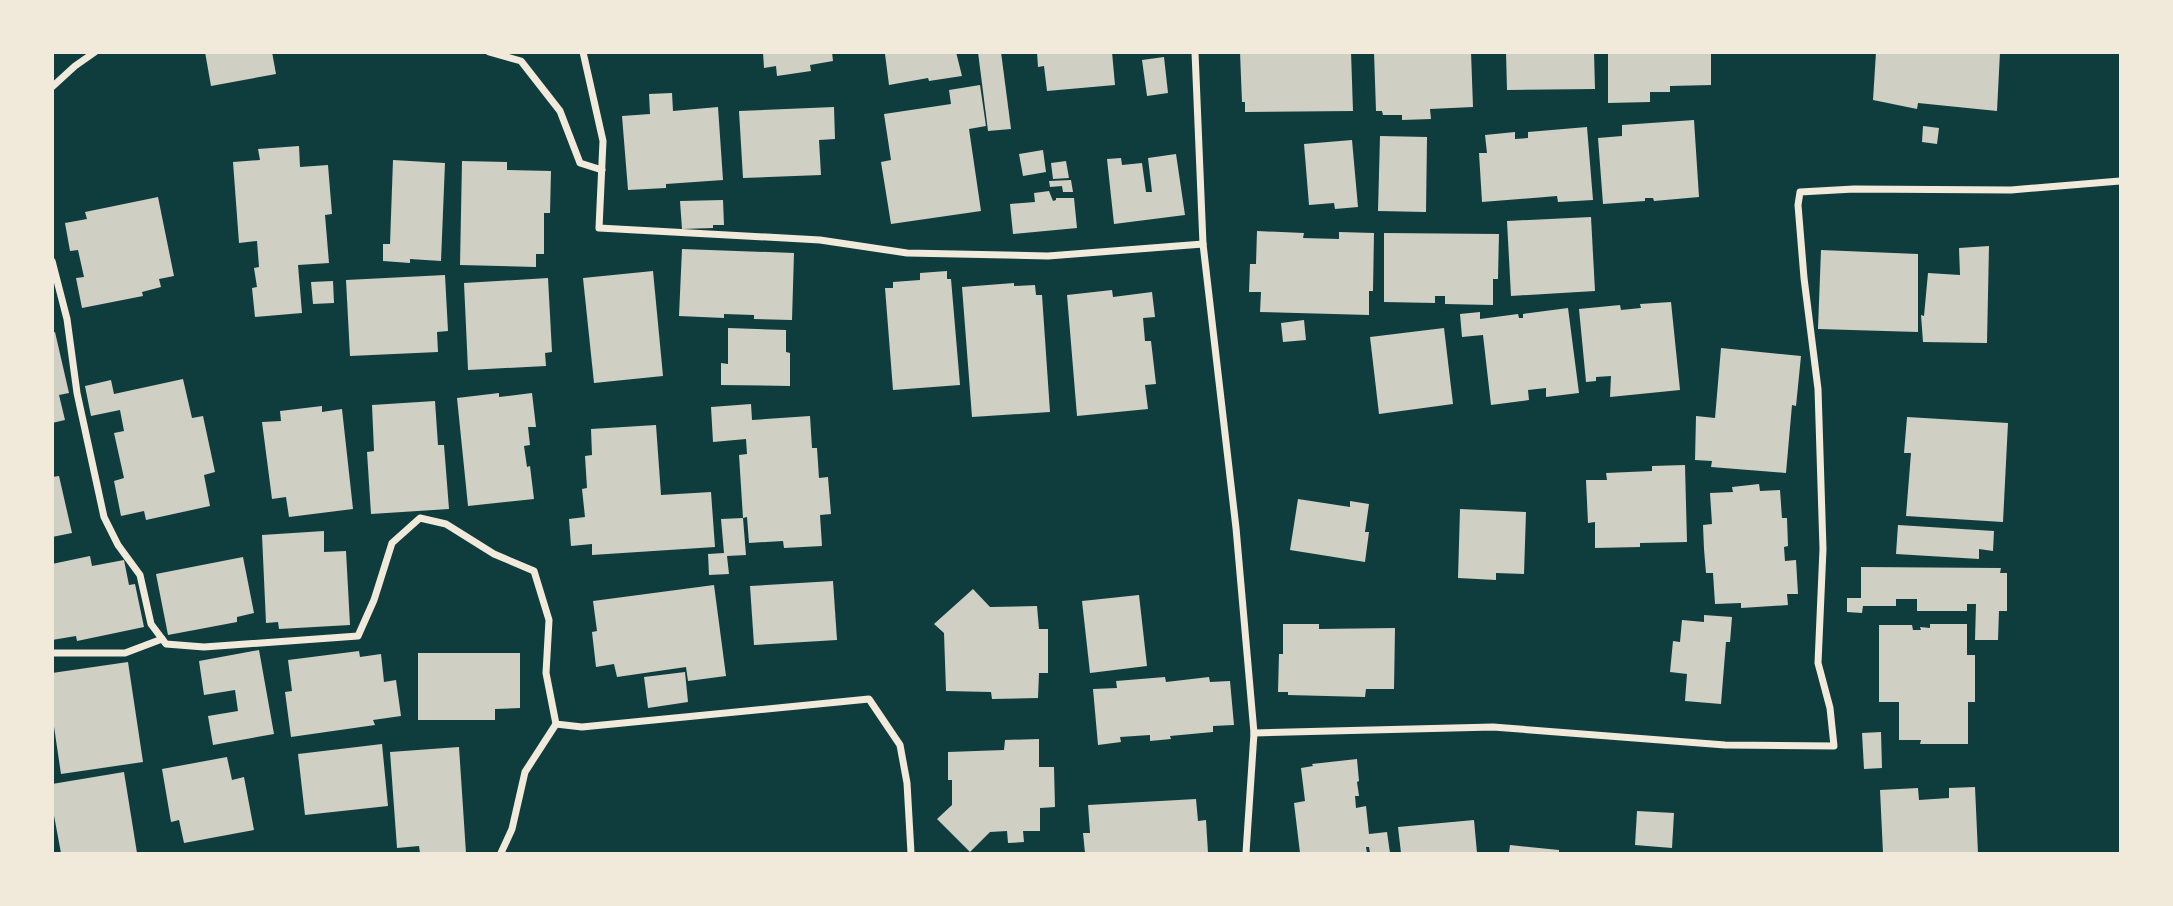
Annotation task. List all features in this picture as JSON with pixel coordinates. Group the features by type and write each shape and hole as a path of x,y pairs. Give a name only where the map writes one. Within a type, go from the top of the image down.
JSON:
{"street":[{"path":"52,87 95,52"},
{"path":"489,52 521,61 560,111 580,163 602,170"},
{"path":"583,52 603,141 599,228 820,240 907,253 1048,256 1203,244"},
{"path":"1195,52 1203,244 1236,528 1254,733 1246,853"},
{"path":"1254,733 1493,727 1725,745 1834,746 1830,708 1818,663 1823,549 1818,389 1804,278 1798,205 1800,192 2011,190 2120,181"},
{"path":"52,261 67,319 77,393 104,517 118,545 140,575 151,624 166,644 204,647 358,636 374,600 392,543 420,518 446,524 495,555 534,571 549,620 546,673 556,724 525,772 512,829 501,853"},
{"path":"52,653 125,653 162,639"},
{"path":"556,724 582,727 869,699 900,745 907,783 911,853"}],"building":[{"path":"205,52 272,52 276,74 211,86"},
{"path":"763,52 832,52 833,61 810,65 811,71 777,76 776,66 764,68"},
{"path":"956,52 962,76 929,81 928,78 889,85 885,54"},
{"path":"978,52 1001,52 1011,129 988,131"},
{"path":"1037,52 1112,52 1115,85 1047,91 1044,66 1038,67"},
{"path":"1240,52 1351,52 1353,111 1245,112 1245,102 1242,102"},
{"path":"1374,52 1471,52 1473,107 1430,109 1431,119 1402,120 1402,115 1383,115 1382,111 1376,111"},
{"path":"1506,52 1594,52 1595,89 1507,90"},
{"path":"1608,52 1711,52 1711,85 1670,86 1670,92 1650,92 1650,102 1608,103"},
{"path":"1876,52 2000,52 1997,111 1918,103 1917,109 1873,100"},
{"path":"1164,57 1168,93 1147,96 1142,60"},
{"path":"980,85 986,126 969,129 981,211 891,224 881,162 891,160 884,114 951,104 949,90"},
{"path":"672,93 673,111 718,107 723,180 628,190 622,116 650,114 649,94"},
{"path":"834,107 835,139 819,140 821,175 743,178 739,111"},
{"path":"1694,120 1699,197 1654,201 1653,198 1645,198 1645,201 1603,204 1598,138 1622,136 1622,125"},
{"path":"1923,126 1939,128 1937,144 1922,142"},
{"path":"1587,127 1593,200 1558,202 1557,196 1482,202 1479,153 1487,153 1485,135 1515,132 1515,139 1528,138 1528,132"},
{"path":"1380,136 1427,137 1426,212 1378,211"},
{"path":"1352,140 1358,207 1335,209 1334,203 1309,205 1304,144"},
{"path":"299,146 300,167 328,165 332,214 325,215 329,263 298,265 302,313 255,317 252,288 257,287 254,268 259,267 257,241 239,243 233,162 260,160 258,149"},
{"path":"1043,150 1046,172 1023,176 1019,154"},
{"path":"1176,154 1185,215 1114,224 1107,159 1121,158 1122,165 1142,163 1146,192 1152,192 1148,158"},
{"path":"393,160 445,163 441,261 383,261 383,244 390,244"},
{"path":"462,161 507,162 507,170 551,171 550,213 544,213 544,254 536,254 536,267 460,265"},
{"path":"1066,161 1069,178 1053,179 1051,163"},
{"path":"1071,180 1073,192 1063,192 1062,186 1050,187 1049,181"},
{"path":"1049,191 1053,201 1056,198 1074,198 1077,228 1013,234 1010,204 1035,202 1034,193"},
{"path":"158,197 174,276 159,279 161,287 142,292 143,296 82,308 76,278 84,277 78,250 70,251 65,223 87,219 85,212"},
{"path":"723,200 724,225 682,229 680,201"},
{"path":"1591,217 1595,291 1511,296 1507,221"},
{"path":"1257,231 1304,233 1303,238 1339,239 1339,232 1374,233 1373,291 1369,291 1369,315 1260,312 1261,292 1249,292 1250,264 1256,264"},
{"path":"1384,233 1499,234 1498,279 1493,279 1493,305 1445,304 1445,296 1435,296 1435,303 1384,302"},
{"path":"1989,246 1987,343 1923,342 1921,315 1924,316 1928,273 1960,275 1959,248"},
{"path":"682,249 794,253 792,320 754,319 754,315 724,314 724,318 679,316"},
{"path":"1821,250 1918,254 1918,332 1818,329"},
{"path":"653,271 663,376 594,383 583,278"},
{"path":"947,271 947,279 951,279 960,385 893,390 885,288 893,288 893,282 920,280 920,273"},
{"path":"445,275 448,331 437,332 438,352 350,356 346,280"},
{"path":"548,278 552,352 545,353 546,366 468,370 464,283"},
{"path":"333,281 334,303 313,304 311,282"},
{"path":"1014,283 1014,286 1035,285 1036,295 1042,295 1050,412 972,417 962,287"},
{"path":"1112,290 1113,297 1152,292 1155,317 1143,318 1145,341 1151,341 1156,384 1145,385 1148,409 1077,416 1067,295"},
{"path":"1671,302 1680,390 1610,397 1611,376 1596,377 1596,381 1586,382 1579,309 1620,305 1621,310 1641,308 1640,304"},
{"path":"1568,308 1579,393 1546,397 1546,388 1528,390 1529,400 1491,405 1483,335 1462,337 1460,314 1480,312 1480,319 1518,314 1519,318 1523,318 1523,314"},
{"path":"1304,320 1306,340 1283,342 1281,323"},
{"path":"728,328 786,330 786,352 790,353 790,386 721,385 721,363 728,364"},
{"path":"1444,328 1453,404 1379,414 1370,337"},
{"path":"55,332 69,393 59,395 65,420 52,423 52,333"},
{"path":"1721,348 1801,356 1796,406 1792,405 1786,473 1711,467 1712,461 1695,460 1696,416 1715,418"},
{"path":"183,379 192,418 203,416 215,472 204,475 210,506 146,520 144,511 121,516 114,481 124,478 114,433 124,431 120,410 91,416 85,386 111,380 114,394"},
{"path":"499,393 499,397 532,393 536,427 528,427 530,445 524,446 527,467 530,466 534,499 468,506 457,398"},
{"path":"435,401 438,445 444,445 449,509 371,514 367,452 374,451 372,405"},
{"path":"751,404 752,420 810,416 812,448 817,448 819,478 828,477 831,514 820,515 822,546 784,548 783,541 749,543 747,517 743,518 739,455 747,454 746,439 713,442 711,407"},
{"path":"322,406 322,412 342,409 353,509 289,517 286,497 272,499 262,422 281,421 280,411"},
{"path":"1907,417 2008,423 2003,522 1906,516 1911,453 1904,453"},
{"path":"656,425 661,495 711,492 715,547 592,555 592,544 571,546 569,519 585,517 582,489 587,488 585,456 592,455 591,429"},
{"path":"1685,465 1687,542 1595,548 1595,522 1588,523 1586,480 1607,480 1606,473 1652,471 1652,466"},
{"path":"59,476 72,533 52,537 52,477"},
{"path":"1759,484 1760,491 1780,490 1782,518 1787,518 1788,546 1784,547 1785,561 1796,560 1798,594 1787,594 1788,605 1741,608 1741,603 1715,604 1713,573 1706,573 1704,549 1703,525 1712,524 1710,493 1733,492 1732,487"},
{"path":"1298,499 1350,507 1350,501 1369,504 1365,562 1290,550"},
{"path":"1460,509 1526,512 1524,574 1496,573 1496,580 1458,578"},
{"path":"743,518 746,555 727,556 729,574 709,575 708,554 724,553 721,519"},
{"path":"1898,525 1994,531 1993,551 1979,549 1979,559 1896,554"},
{"path":"324,531 324,552 346,551 350,625 279,629 278,622 266,623 262,535"},
{"path":"90,556 92,566 124,560 129,585 135,584 144,627 77,641 76,636 52,640 52,564"},
{"path":"243,557 254,613 237,617 237,622 168,635 156,574"},
{"path":"1861,567 2001,568 2000,573 2007,573 2007,611 1999,611 1998,640 1975,640 1976,604 1967,604 1967,611 1917,611 1917,599 1896,599 1896,606 1863,606 1862,613 1847,612 1847,598 1861,598"},
{"path":"833,581 837,640 754,645 750,586"},
{"path":"714,585 726,676 688,681 686,667 617,677 614,664 596,667 592,632 597,631 593,601"},
{"path":"973,589 990,607 1037,606 1039,629 1048,629 1048,673 1039,673 1038,698 992,699 991,692 946,691 944,633 934,624"},
{"path":"1139,595 1147,666 1090,673 1082,601"},
{"path":"1704,615 1732,617 1730,642 1726,642 1721,704 1685,701 1687,674 1670,672 1673,641 1680,642 1682,620 1704,622"},
{"path":"1283,624 1319,624 1319,629 1395,628 1394,689 1366,689 1365,697 1288,695 1288,692 1278,692 1279,654 1283,654"},
{"path":"1930,624 1967,624 1967,655 1975,655 1975,702 1968,702 1968,744 1920,744 1921,740 1899,740 1899,702 1879,702 1879,625 1912,625 1913,630 1921,630 1920,627 1930,628"},
{"path":"259,650 274,734 213,745 208,716 238,711 235,690 204,695 199,661"},
{"path":"359,651 360,657 381,654 384,682 396,680 401,716 373,720 375,725 291,737 285,692 292,691 288,660"},
{"path":"418,653 520,653 520,708 495,709 495,720 418,720"},
{"path":"128,662 143,762 61,774 52,713 52,673"},
{"path":"685,672 688,702 648,708 644,677"},
{"path":"1165,677 1166,682 1209,677 1210,682 1230,681 1234,725 1213,726 1213,732 1170,736 1171,739 1150,741 1150,735 1120,737 1121,742 1098,745 1093,689 1117,688 1116,681"},
{"path":"1881,732 1882,768 1864,769 1862,733"},
{"path":"1039,739 1039,767 1054,767 1055,807 1040,808 1040,831 1023,831 1024,842 1008,843 1007,831 990,832 970,852 937,819 952,805 952,780 948,780 948,752 1004,750 1005,740"},
{"path":"382,744 388,806 305,815 298,754"},
{"path":"459,747 466,853 420,853 419,846 397,848 390,752"},
{"path":"227,757 232,780 244,777 254,830 184,843 179,820 171,822 162,769"},
{"path":"1357,759 1359,796 1355,796 1356,808 1366,806 1369,834 1387,832 1390,853 1370,853 1369,847 1366,847 1367,853 1300,853 1294,803 1305,801 1301,768 1313,766 1312,764"},
{"path":"124,772 137,853 61,853 52,805 52,784"},
{"path":"1975,787 1978,853 1883,853 1880,790 1918,788 1919,800 1949,798 1949,788"},
{"path":"1196,799 1198,821 1206,820 1208,853 1085,853 1083,833 1090,833 1088,805"},
{"path":"1637,811 1674,813 1672,848 1635,845"},
{"path":"1474,820 1477,853 1401,853 1398,827"},
{"path":"1510,845 1559,850 1559,853 1509,853"}]}
